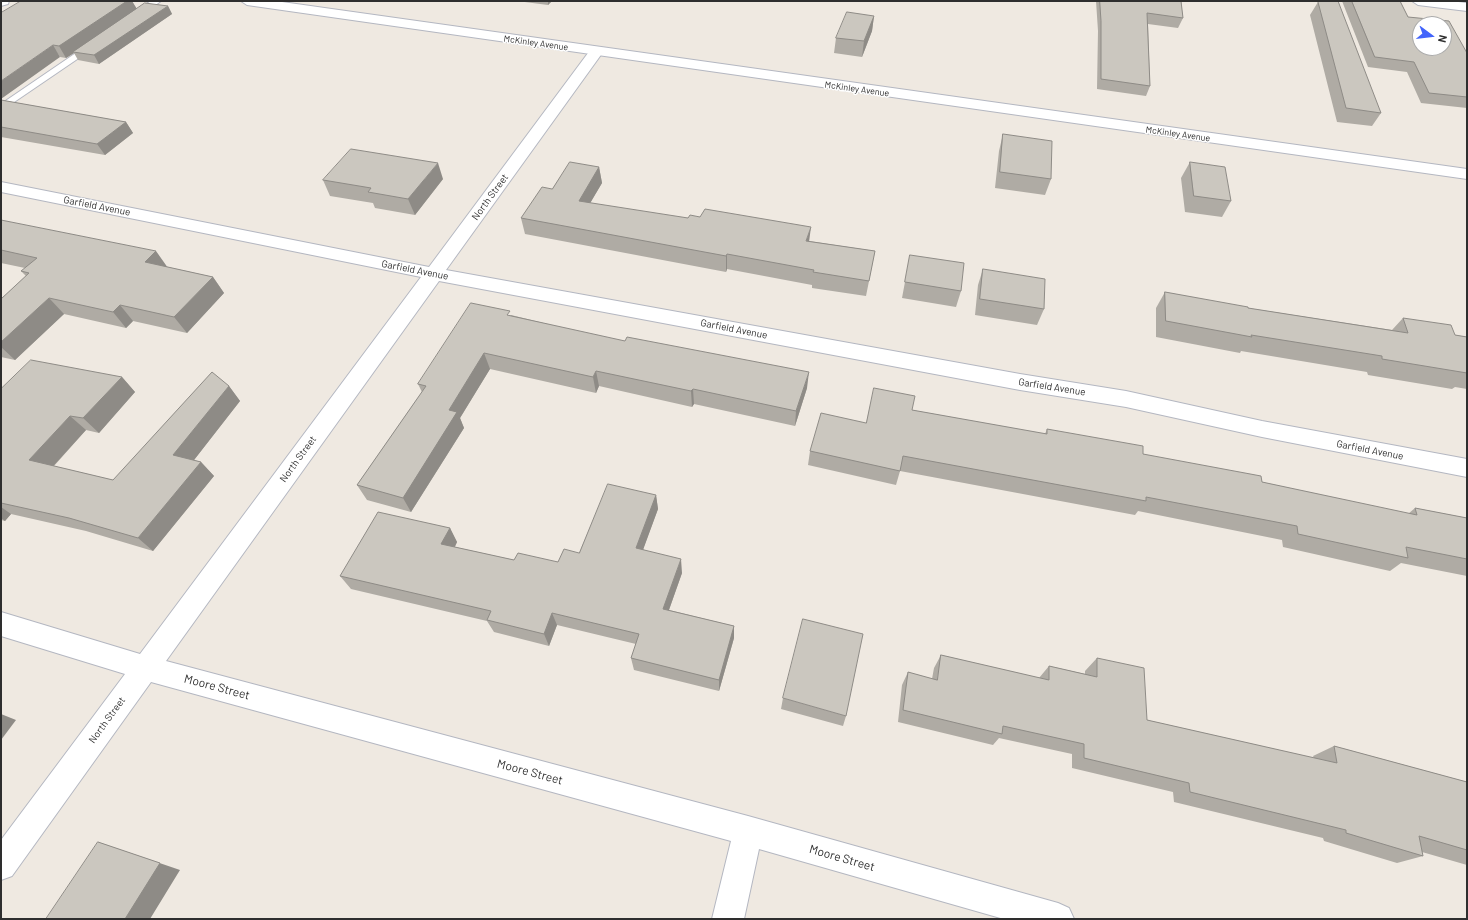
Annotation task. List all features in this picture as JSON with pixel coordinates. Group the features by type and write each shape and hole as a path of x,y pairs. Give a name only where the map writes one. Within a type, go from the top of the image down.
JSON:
{"street":[{"name":"McKinley Avenue","path":"247,1 596,52 1467,174"},
{"path":"1418,1 1467,7"},
{"name":"North Street","path":"1,866 596,52"},
{"name":"Garfield Avenue","path":"1,187 434,274 1012,381 1126,399 1262,429 1467,468"},
{"name":"Moore Street","path":"1,624 145,668 748,831 1058,919"},
{"path":"728,919 748,831"}],"lane":[{"path":"131,19 157,1"},
{"path":"1,108 98,41"}],"building":[{"path":"21,1 127,1 59,46 53,45 1,81 1,13"},
{"path":"1100,1 1181,1 1183,18 1147,13 1150,86 1101,79"},
{"path":"1338,1 1381,113 1346,108 1318,2"},
{"path":"1352,1 1400,1 1408,17 1412,17 1412,56 1452,56 1452,26 1467,53 1467,97 1429,93 1414,62 1375,57"},
{"path":"145,3 168,6 94,55 73,52"},
{"path":"847,12 874,16 864,41 836,38"},
{"path":"1,100 126,122 97,144 1,127"},
{"path":"1003,134 1052,141 1051,179 1000,172"},
{"path":"351,149 438,163 408,199 368,192 371,188 323,180"},
{"path":"570,162 599,167 579,201 688,218 690,215 700,217 705,209 811,227 806,241 875,251 869,281 813,272 814,270 727,254 726,256 521,218 542,187 552,189"},
{"path":"1190,162 1225,167 1231,201 1194,196"},
{"path":"1,220 156,251 145,262 213,277 174,317 120,305 113,312 49,298 1,342 1,299 29,273 21,271 37,258 1,250"},
{"path":"910,255 964,263 961,291 905,282"},
{"path":"983,269 1045,279 1044,309 980,299"},
{"path":"1165,292 1248,308 1408,333 1403,318 1451,325 1455,335 1467,337 1467,373 1382,359 1382,356 1251,335 1252,337 1166,321"},
{"path":"471,303 510,311 507,315 625,341 627,337 809,372 796,411 693,389 691,391 596,371 593,377 484,353 449,410 457,412 403,498 357,485 426,386 418,384"},
{"path":"31,360 122,377 83,418 70,416 29,460 113,480 212,372 229,386 173,455 201,462 138,538 69,518 1,503 1,389"},
{"path":"874,388 915,396 912,410 1047,434 1047,429 1143,446 1143,454 1261,476 1262,482 1417,515 1415,508 1467,518 1467,559 1406,547 1408,558 1298,534 1297,526 1146,497 1146,501 903,456 900,471 810,451 821,413 866,423"},
{"path":"608,484 656,495 636,548 681,559 663,609 734,626 719,680 631,658 639,634 552,613 544,634 487,620 491,611 340,576 378,512 450,528 441,544 514,560 518,553 558,562 564,549 579,553"},
{"path":"803,619 863,634 846,716 783,698"},
{"path":"941,655 1049,680 1049,666 1097,677 1097,658 1144,668 1147,720 1337,763 1334,746 1467,782 1467,850 1419,836 1423,856 1346,833 1346,830 1190,792 1189,783 1084,758 1084,744 1003,726 1002,734 903,710 908,672 937,680"},
{"path":"98,842 160,863 125,919 46,919"}]}
